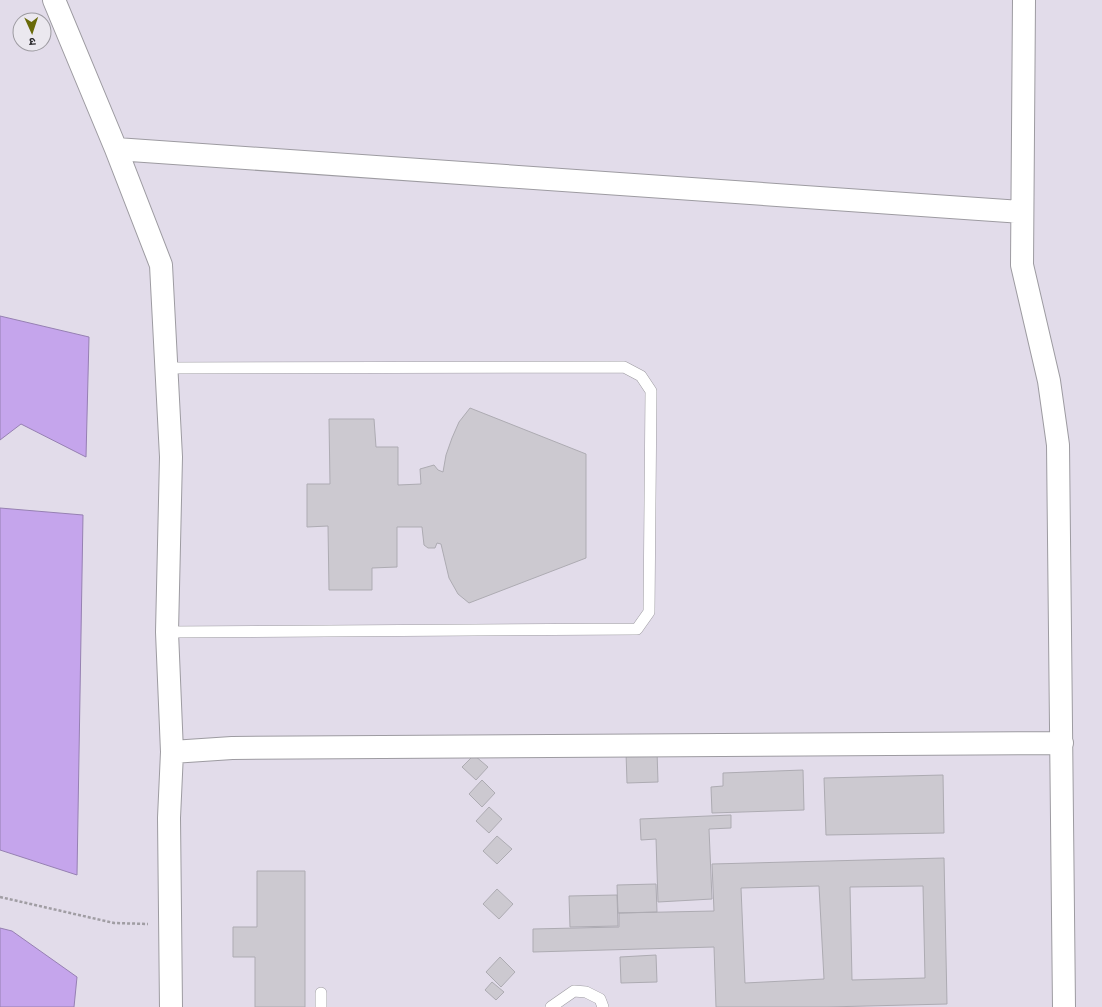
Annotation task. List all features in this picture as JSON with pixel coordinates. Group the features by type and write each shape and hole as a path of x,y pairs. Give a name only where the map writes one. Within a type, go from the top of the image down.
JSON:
{"street":[{"path":"54,0 116,149 161,265 171,457 167,632 172,752 169,818 171,1007"},
{"path":"1024,0 1022,265 1049,381 1058,445 1064,1007"},
{"path":"116,149 1022,212"},
{"path":"172,752 232,748 1062,743"}],"lane":[{"path":"166,368 624,367 641,376 652,391 650,612 637,629 167,632"},
{"path":"551,1007 574,991 586,992 600,999 603,1007"},
{"path":"321,993 321,1007"}],"path":[{"path":"0,897 114,922 170,926"}],"shaded area":[{"path":"0,0 1102,0 1102,1007 0,1007"},
{"path":"0,316 89,337 86,457 21,424 0,440"},
{"path":"0,508 83,515 77,875 0,850"},
{"path":"0,928 12,931 77,977 74,1007 0,1007"}],"building":[{"path":"470,408 586,454 586,558 469,603 458,594 449,578 441,544 437,543 435,548 428,548 424,545 422,527 397,527 397,567 372,568 372,590 329,590 328,526 307,527 307,484 330,484 329,419 374,419 376,447 398,447 398,485 421,484 420,469 434,465 438,470 443,472 446,455 452,438 459,422"},
{"path":"657,751 658,782 627,783 626,752"},
{"path":"474,755 488,767 476,780 462,767"},
{"path":"803,770 804,810 712,813 711,787 723,786 723,773"},
{"path":"943,775 944,833 826,835 824,778"},
{"path":"482,780 495,793 482,807 469,794"},
{"path":"489,807 502,819 489,833 476,821"},
{"path":"731,815 731,828 709,829 712,899 658,902 656,839 641,840 640,819"},
{"path":"497,836 512,849 497,864 483,851"},
{"path":"944,858 947,1004 827,1007 716,1007 714,947 533,952 533,929 619,927 619,913 714,911 712,864","holes":["819,886 824,979 745,983 741,888","923,886 925,978 852,980 850,887"]},
{"path":"257,871 305,871 305,1007 255,1007 255,957 233,957 233,927 257,927"},
{"path":"656,884 657,912 618,913 617,885"},
{"path":"497,889 513,904 499,919 483,904"},
{"path":"617,895 618,926 570,927 569,896"},
{"path":"656,955 657,982 621,983 620,957"},
{"path":"500,957 515,972 501,987 486,972"},
{"path":"492,982 504,992 496,1000 485,990"}]}
